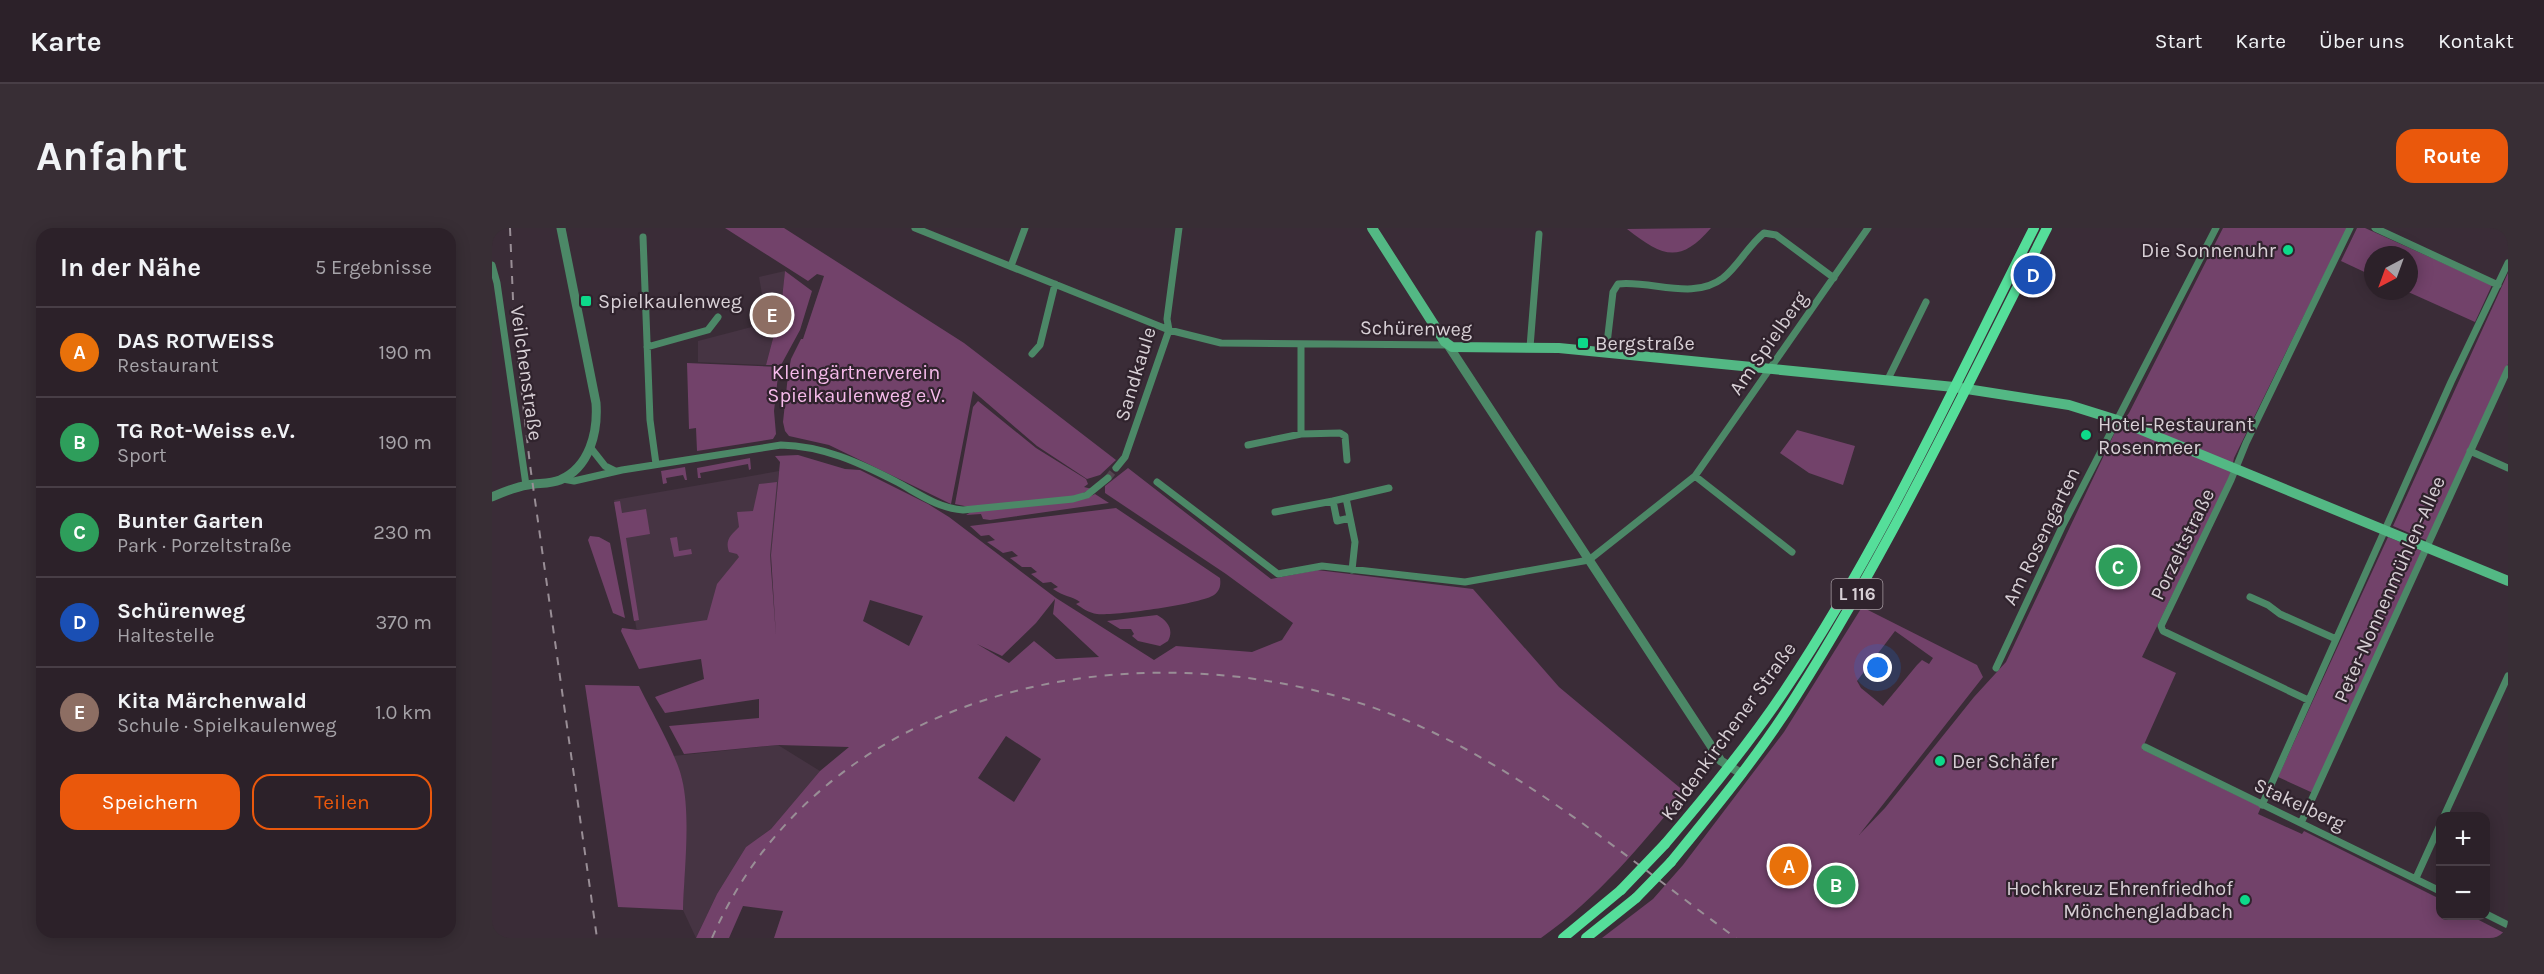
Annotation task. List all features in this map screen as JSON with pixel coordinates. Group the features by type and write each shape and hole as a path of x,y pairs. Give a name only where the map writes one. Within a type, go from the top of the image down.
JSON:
{"main road":[{"path":"1372,228 1448,345"},
{"name":"Kaldenkirchener Straße","path":"1563,938 1621,890 1665,844 1729,766 1784,691 1837,607 1897,499 2034,228"},
{"name":"Kaldenkirchener Straße","path":"1586,938 1636,898 1671,862 1742,774 1796,697 1910,498 2047,228"},
{"name":"Schürenweg","path":"1448,345 1606,352 1953,387 2069,405 2117,420 2508,581"}],"street":[{"path":"561,228 596,403 597,422 586,456 563,479"},
{"name":"Schürenweg","path":"915,228 1169,330 1221,343 1448,345"},
{"path":"1011,266 1025,228"},
{"name":"Sandkaule","path":"1116,468 1125,457 1169,330 1167,318 1179,228"},
{"name":"Am Spielberg","path":"1589,560 1695,476 1868,228"},
{"name":"Am Rosengarten","path":"1996,668 2062,527 2216,228"},
{"name":"Porzeltstraße","path":"2308,700 2163,631 2161,626 2350,228"},
{"path":"2375,228 2498,285"},
{"path":"1606,352 1613,292 1618,284 1682,289 1707,287 1724,277 1764,233 1776,235 1834,278"},
{"path":"1530,347 1539,234"},
{"path":"643,237 650,420 656,464"},
{"name":"Peter-Nonnenmühlen-Allee","path":"2262,805 2385,529 2508,263"},
{"name":"Veilchenstraße","path":"492,265 497,283 526,485"},
{"path":"1032,354 1040,345 1055,284"},
{"path":"1887,381 1926,302"},
{"path":"647,347 708,330 718,317"},
{"path":"1301,344 1301,434"},
{"path":"1448,345 1721,760 1742,774"},
{"name":"Peter-Nonnenmühlen-Allee","path":"2301,823 2508,369"},
{"path":"1248,445 1301,434 1340,433 1345,436 1347,460"},
{"path":"492,497 526,485 563,479 574,481 615,471 781,445 805,446 834,453 896,481 946,509 963,510 1073,499 1087,495 1108,478"},
{"path":"590,447 605,466 615,471"},
{"path":"2470,451 2508,468"},
{"path":"1695,476 1792,552"},
{"path":"1157,482 1278,574 1322,566 1465,582 1589,560"},
{"path":"1275,512 1389,488"},
{"path":"1346,498 1355,542 1352,570"},
{"path":"1333,501 1337,521 1350,519"},
{"name":"Peter-Nonnenmühlen-Allee","path":"2250,597 2268,604 2280,614 2336,639"},
{"path":"2446,812 2508,675"},
{"name":"Stakelberg","path":"2145,747 2436,889"},
{"path":"2416,878 2436,834"},
{"path":"2490,916 2508,925"}],"shaded area":[{"path":"785,271 781,308 766,365 698,362 698,341 767,323 759,277"},
{"path":"779,471 765,619 637,632 614,500"},
{"path":"778,745 820,771 771,829 746,847 717,894 696,938 683,910 686,824 682,779 673,756"}],"green space":[{"name":"Kleingärtnerverein Spielkaulenweg e.V.","path":"725,228 784,228 964,343 1116,460 1100,475 1087,479 1037,446 973,391 951,504 829,445 789,436 783,422 791,359 803,339 824,276 817,274 808,281"},
{"path":"1711,228 1700,240 1680,252 1661,250 1627,229"},
{"path":"2223,228 2347,228 2234,458 2230,477 2142,657 2176,673 2142,749 2261,807 2258,814 2302,834 2304,831 2436,897 2436,920 2479,920 2508,935 2508,938 1602,938 1653,899 1683,865 1784,732 1862,607 1977,665 1983,677 1859,835 1885,808 1974,697 2006,662 2115,432 2129,413","holes":["1895,631 1933,658 1929,664 1922,660 1883,706 1861,688 1857,681"]},
{"path":"2357,228 2365,228 2405,246 2364,246 2364,272 2341,261"},
{"path":"2418,252 2492,285 2475,322 2418,296"},
{"path":"785,271 812,291 800,330 781,365 766,365 781,308"},
{"path":"2508,273 2508,364 2428,541 2393,526"},
{"name":"Kleingärtnerverein Spielkaulenweg e.V.","path":"687,363 779,367 774,411 776,434 773,439 697,451 696,428 689,429"},
{"path":"978,401 1036,448 1086,479 1088,484 1084,487 1092,489 1076,496 969,507 955,504 973,407"},
{"path":"1797,430 1855,446 1843,485 1809,473 1780,453"},
{"path":"798,455 845,469 860,470 928,504 949,517 1056,598 1154,660 1176,646 1252,652 1282,640 1293,623 1226,574 1105,493 1105,486 1128,468 1271,579 1317,570 1473,589 1559,687 1685,792 1600,888 1541,938 774,938 783,911 743,906 729,938 696,938 717,894 746,847 771,829 820,771 849,747 778,745 684,754 669,726 759,718 759,699 665,713 655,697 704,679 701,659 639,669 621,631 622,628 638,630 707,620 717,584 739,557 729,552 728,544 731,536 739,527 737,512 753,511 759,484 777,482 770,555 776,636 771,555 780,462 775,456","holes":["1055,599 1053,614 1099,657 1056,659 1034,641 1009,663 977,644 1002,656 1036,623","870,600 923,616 909,646 863,621","1006,736 1041,759 1014,802 978,778"]},
{"path":"750,458 751,469 749,470 748,464 700,473 701,478 698,478 697,468"},
{"path":"685,467 687,480 683,475 666,478 667,483 663,484 661,471"},
{"path":"1095,494 1109,503 990,520 983,519 981,514 966,515 971,512 1087,498"},
{"path":"620,501 622,513 646,509 650,534 626,538 639,620 634,621 614,502"},
{"path":"1116,508 1220,578 1218,592 1193,602 1157,609 1094,613 1076,604 1080,602 1077,600 1053,589 1058,587 1051,582 1043,583 1031,574 1037,572 1031,567 1022,567 1010,558 1018,556 1012,551 1003,553 987,542 995,540 989,535 981,536 970,526"},
{"path":"590,536 599,537 610,543 625,618 613,613 588,540"},
{"path":"677,537 679,551 691,549 692,554 674,557 670,538"},
{"path":"2388,537 2422,551 2313,793 2278,777"},
{"path":"1157,615 1167,623 1170,630 1168,641 1160,646 1138,641 1132,636 1134,634 1131,629 1120,629 1107,621"},
{"path":"585,685 639,686 674,757 682,779 686,810 683,910 618,907"}],"tunnel":[{"path":"1108,478 1116,468"}],"railway":[{"path":"510,228 514,323 530,465 597,938"},
{"path":"712,938 766,848 836,777 921,725 1016,691 1116,675 1219,675 1319,692 1415,724 1458,745 1541,795 1581,822 1736,938"}],"place":[{"name":"Die Sonnenuhr","path":"2288,250"},
{"name":"Schürenweg","path":"2033,275"},
{"name":"Spielkaulenweg","path":"586,301"},
{"name":"Kita Märchenwald","path":"772,315"},
{"name":"Bergstraße","path":"1583,343"},
{"name":"Hotel-Restaurant Rosenmeer","path":"2086,435"},
{"name":"Bunter Garten","path":"2118,567"},
{"name":"Der Schäfer","path":"1940,761"},
{"name":"DAS ROTWEISS","path":"1789,866"},
{"name":"TG Rot-Weiss e.V.","path":"1836,885"},
{"name":"Hochkreuz Ehrenfriedhof Mönchengladbach","path":"2245,900"}]}
